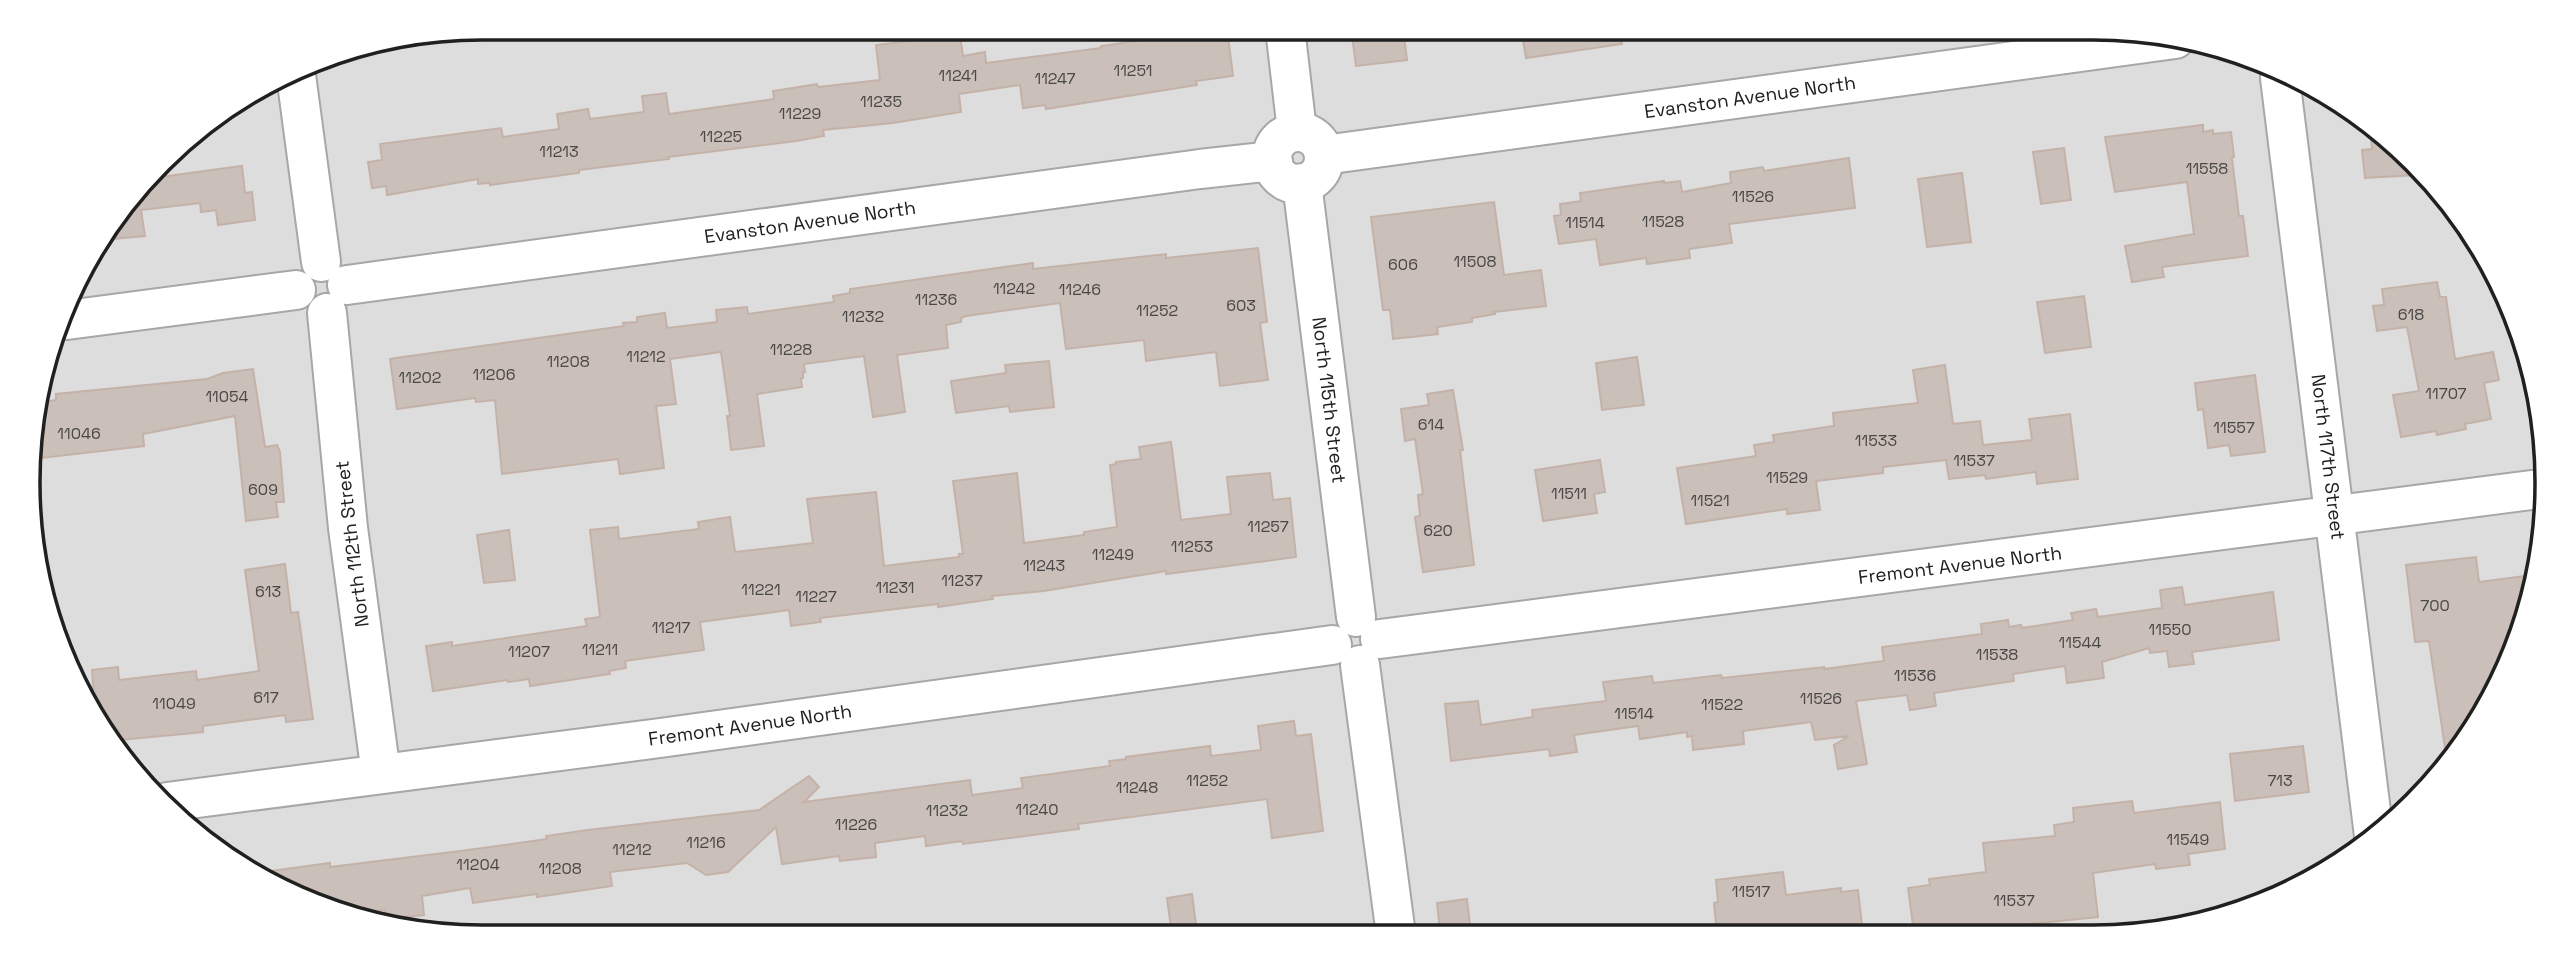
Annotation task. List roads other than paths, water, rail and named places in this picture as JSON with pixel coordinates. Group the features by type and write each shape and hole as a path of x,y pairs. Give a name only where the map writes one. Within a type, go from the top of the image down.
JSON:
{"street":[{"name":"North 115th Street","path":"1286,40 1357,641 1395,925"},
{"name":"Evanston Avenue North","path":"332,286 2143,43"},
{"name":"North 112th Street","path":"297,81 332,286 348,528 381,774"},
{"name":"North 117th Street","path":"2281,83 2373,824"},
{"path":"72,319 296,290 297,279 307,265 332,286"},
{"name":"Fremont Avenue North","path":"176,801 1357,641 2535,490"}]}
